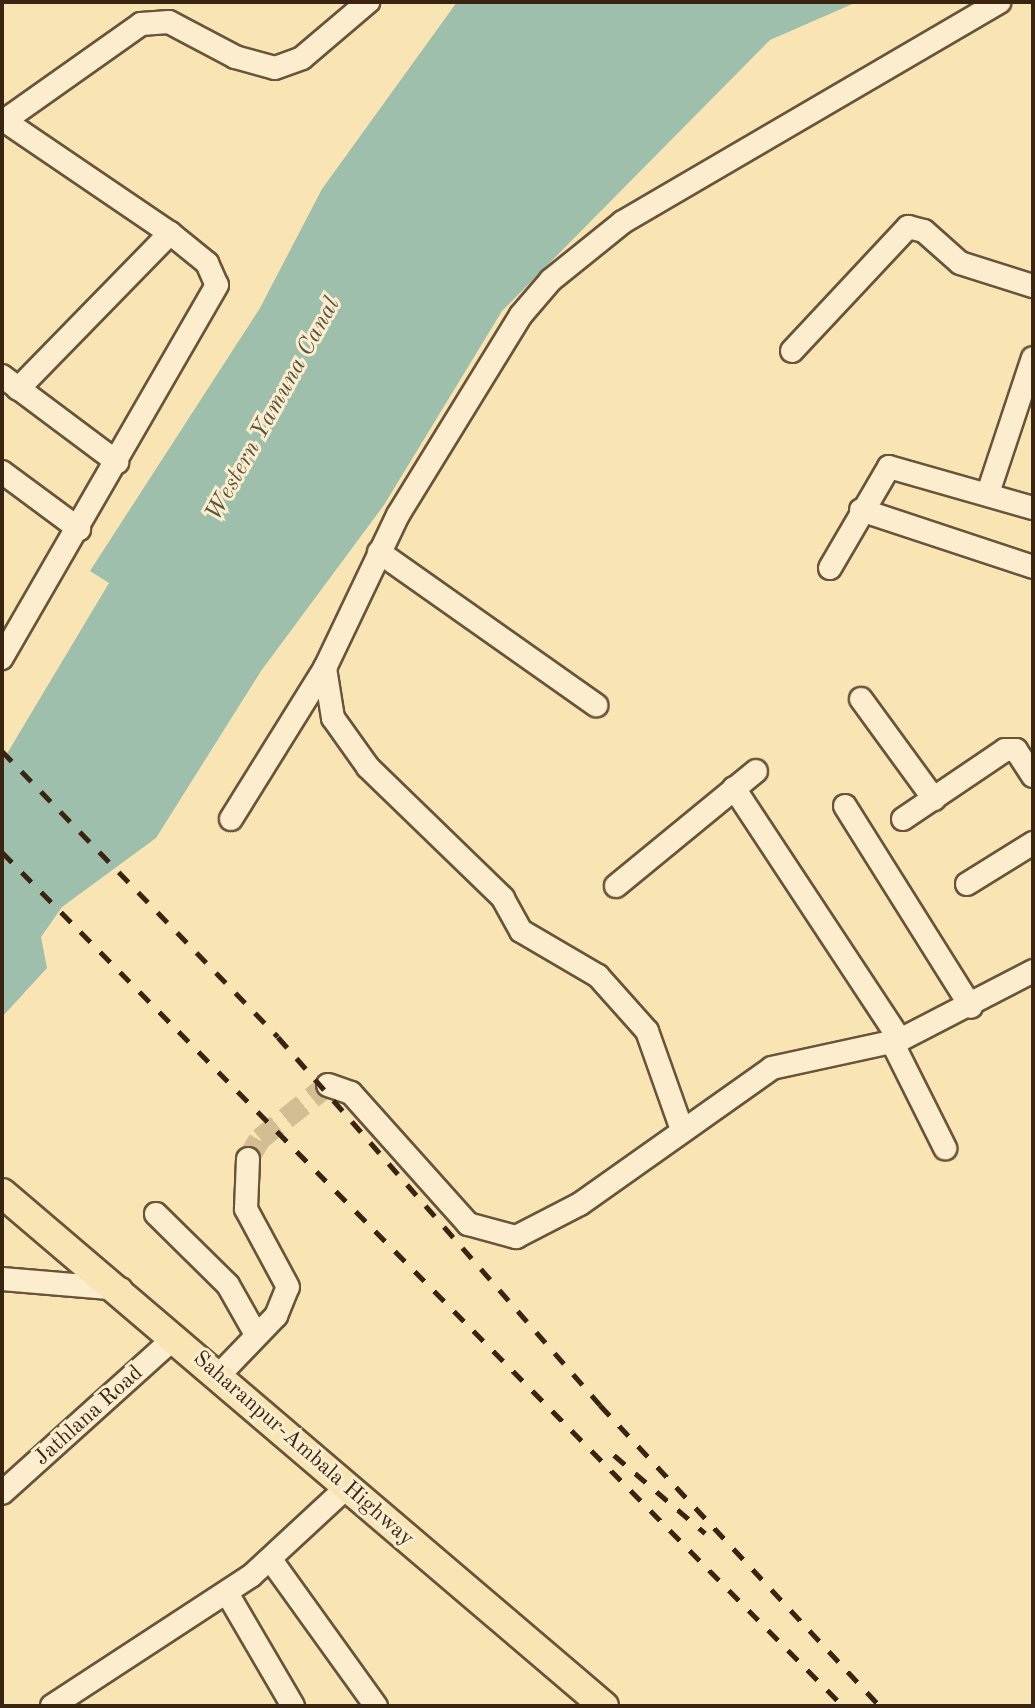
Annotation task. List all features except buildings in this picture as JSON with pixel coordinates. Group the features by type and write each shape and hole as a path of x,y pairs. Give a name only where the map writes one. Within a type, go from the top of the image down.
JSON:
{"main road":[{"name":"Saharanpur-Ambala Highway","path":"2,1193 122,1289 345,1489 604,1706"}],"street":[{"path":"4,651 79,529 217,285 213,269 170,233 3,120 141,24 169,22 235,57 275,68 302,58 368,2"},
{"path":"231,819 325,668 379,552 495,357 551,280 623,222 1000,2"},
{"path":"792,351 908,227 924,231 960,263 1033,286"},
{"path":"117,462 10,383 170,233"},
{"path":"988,493 1033,358"},
{"path":"830,568 878,474 894,465 1033,508"},
{"path":"2,472 79,529"},
{"path":"861,510 1033,567"},
{"path":"379,552 596,705"},
{"path":"325,668 333,718 368,767 503,898 521,931 598,976 647,1031 681,1127"},
{"path":"861,699 934,799"},
{"path":"903,819 1005,750 1016,750 1033,776"},
{"path":"616,886 756,771"},
{"path":"734,788 896,1041 945,1148"},
{"path":"845,806 971,1007"},
{"path":"967,884 1033,843"},
{"path":"328,1085 351,1093 468,1224 489,1235 535,1232 681,1127 782,1063 896,1041 971,1007 1033,971"},
{"path":"220,1374 254,1331 276,1316 288,1287 246,1209 248,1159"},
{"path":"156,1214 228,1285 254,1331"},
{"path":"2,1279 122,1289"},
{"name":"Jathlana Road","path":"2,1493 175,1337"},
{"path":"52,1706 227,1593 271,1560 345,1489"},
{"path":"271,1560 376,1706"},
{"path":"227,1593 293,1706"}],"water":[{"name":"Western Yamuna Canal","path":"457,2 857,2 770,40 502,311 384,505 261,671 156,838 62,907 41,937 47,968 2,1017 2,762 109,583 90,571 260,308 322,189"}],"tunnel":[{"path":"248,1159 260,1139 328,1085"}],"railway":[{"path":"2,751 278,1037 600,1405 880,1706"},
{"path":"2,852 843,1706"},
{"path":"614,1455 705,1533"}]}
